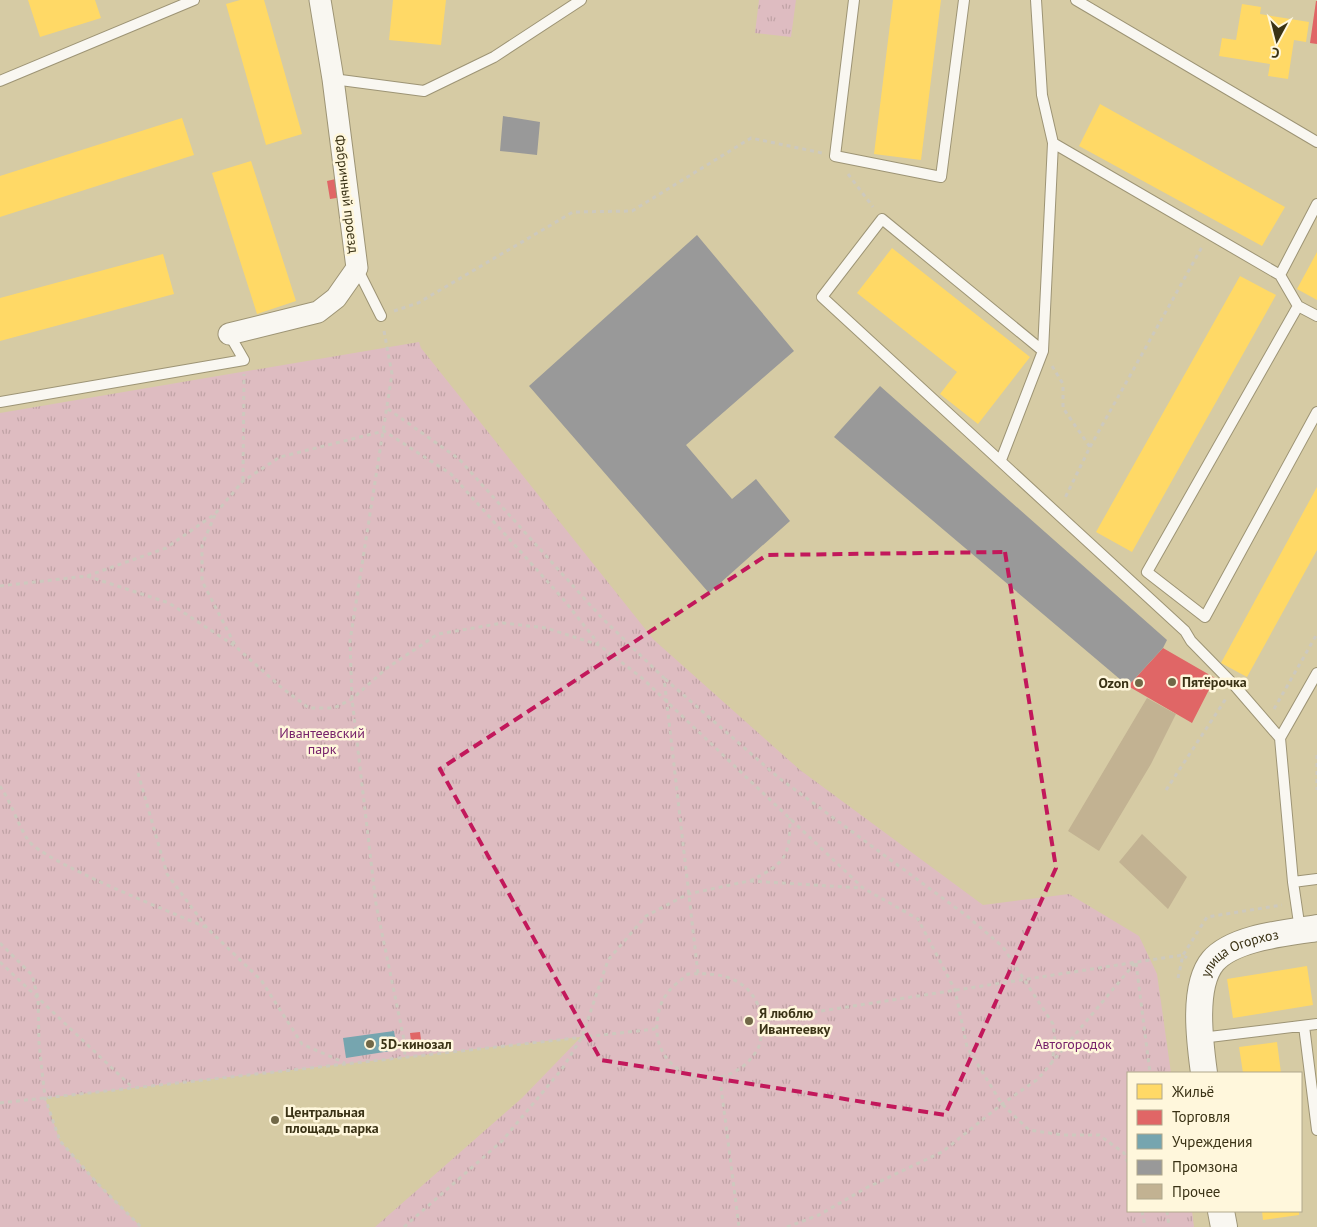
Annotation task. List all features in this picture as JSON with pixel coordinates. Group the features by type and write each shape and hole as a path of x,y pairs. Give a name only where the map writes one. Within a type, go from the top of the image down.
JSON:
{"street":[{"name":"Фабричный проезд","path":"229,334 318,312 336,298 356,268 333,79 320,0"},
{"name":"улица Огорхоз","path":"1204,1072 1198,1039 1200,1000 1208,970 1214,960 1225,952 1254,939 1308,929"},
{"path":"1221,1212 1224,1227"}],"lane":[{"path":"0,81 194,0"},
{"path":"333,79 424,91 494,56 581,0"},
{"path":"854,0 834,156 941,177 964,0"},
{"path":"1001,460 1042,351 1053,143 1042,95 1036,0"},
{"path":"1076,0 1317,142"},
{"path":"1053,143 1280,275 1298,306 1317,316"},
{"path":"1280,275 1317,204"},
{"path":"1042,351 882,219 822,297 1185,631 1191,641 1235,686 1280,738"},
{"path":"356,268 382,316"},
{"path":"1298,306 1147,572 1205,617 1317,412"},
{"path":"0,402 244,360 229,334"},
{"path":"1308,929 1293,882 1280,738 1317,673"},
{"path":"1293,882 1317,879"},
{"path":"1198,1039 1317,1024"},
{"path":"1304,1026 1317,1130"}],"path":[{"path":"406,1057 376,904 352,698 350,640 388,409 392,374 382,316 418,303 573,212 632,210 751,138 834,156 882,219"},
{"path":"1060,507 1090,447 1209,234"},
{"path":"1042,351 1063,384 1063,408 1090,447"},
{"path":"243,481 244,360"},
{"path":"388,409 459,459 601,617 664,678 779,778 967,916 1003,947 1053,1024 1052,1063"},
{"path":"0,586 87,576 166,548 215,514 243,481 280,457 384,431 451,474 564,600 599,645 642,678 863,888 918,919 956,990 967,1047 1002,1104 1029,1130 1063,1135 1099,1135 1124,1153 1127,1160"},
{"path":"215,514 202,545 202,581 235,646"},
{"path":"87,576 169,603 235,646 282,688 309,708 334,708 352,698 387,668 438,634 503,623 546,628 599,645"},
{"path":"664,678 698,974"},
{"path":"1317,755 1317,790"},
{"path":"138,774 167,874 207,928 261,980 302,1044 346,1063"},
{"path":"0,786 12,804 28,842 56,861 207,928"},
{"path":"404,1227 502,1141 562,1069 582,1037 608,960 646,916 688,894 749,881 777,867 790,844 790,818"},
{"path":"749,881 863,888"},
{"path":"0,943 32,975 38,998 39,1043 45,1098 60,1141 97,1183 141,1227"},
{"path":"763,1020 1183,955 1208,970"},
{"path":"0,962 132,1088"},
{"path":"787,1227 819,1215 866,1188 942,1152 1002,1104 1038,1079 1136,962"},
{"path":"1136,962 1150,1072"},
{"path":"688,974 698,974 723,974 740,983 750,992 760,1009 763,1020 758,1048 744,1068 720,1079 697,1079 672,1065 661,1051 655,1029 660,1004 666,994 688,974"},
{"path":"0,1103 655,1029"},
{"path":"720,1079 739,1227"},
{"path":"1142,1212 1145,1227"},
{"path":"1167,1212 1169,1227"}],"highlighted area":[{"path":"1005,552 1056,868 945,1115 601,1060 440,769 767,555"}],"green space":[{"path":"759,0 796,0 791,37 755,33"},
{"name":"Ивантеевский парк","path":"419,342 421,348 654,640 800,770 983,905 1069,894 1139,936 1157,974 1171,1072 1127,1072 1127,1212 1192,1212 1194,1227 375,1227 522,1098 581,1037 45,1098 60,1141 97,1183 141,1227 0,1227 0,413"}],"building: Жильё":[{"path":"28,0 95,0 101,18 40,37"},
{"path":"240,0 264,0 302,134 266,145 226,4"},
{"path":"393,0 446,0 441,45 389,40"},
{"path":"893,0 941,0 921,160 874,154"},
{"path":"1242,4 1261,7 1260,14 1309,22 1306,42 1294,40 1288,79 1268,76 1270,64 1219,56 1222,38 1236,40"},
{"path":"1100,104 1285,207 1262,246 1079,146"},
{"path":"182,118 194,155 0,217 0,176"},
{"path":"251,161 296,301 257,314 212,173"},
{"path":"892,248 1030,357 978,424 940,394 957,372 857,293"},
{"path":"1317,252 1317,300 1297,289"},
{"path":"163,254 174,294 0,341 0,298"},
{"path":"1240,276 1276,295 1132,552 1096,532"},
{"path":"1317,487 1317,550 1247,677 1221,663"},
{"path":"1307,966 1313,1005 1233,1018 1227,979"},
{"path":"1277,1042 1281,1072 1243,1072 1239,1047"},
{"path":"1262,1212 1299,1212 1299,1215 1263,1220"}],"building: Торговля":[{"path":"1317,1 1317,44 1310,43"},
{"path":"340,178 343,197 330,199 327,181"},
{"name":"Пятёрочка","path":"1163,648 1215,678 1192,723 1128,686"},
{"path":"420,1032 422,1048 412,1049 410,1033"}],"building: Учреждения":[{"name":"5D-кинозал","path":"394,1031 397,1050 346,1058 343,1038"}],"building: Промзона":[{"path":"503,116 540,122 537,155 500,151"},
{"path":"697,235 794,351 686,445 732,499 756,479 790,521 709,593 529,386"},
{"path":"880,386 1167,640 1163,648 1128,686 834,437"}],"building: Прочее":[{"path":"1147,698 1176,714 1151,764 1099,851 1068,831"},
{"path":"1142,834 1187,877 1168,909 1119,862"}],"place":[{"name":"Пятёрочка","path":"1172,682"},
{"name":"Ozon","path":"1139,683"},
{"name":"Я люблю Ивантеевку","path":"749,1021"},
{"name":"5D-кинозал","path":"370,1044"},
{"name":"Центральная площадь парка","path":"275,1120"}],"park label":[{"name":"Автогородок","path":"1073,1044"}]}
